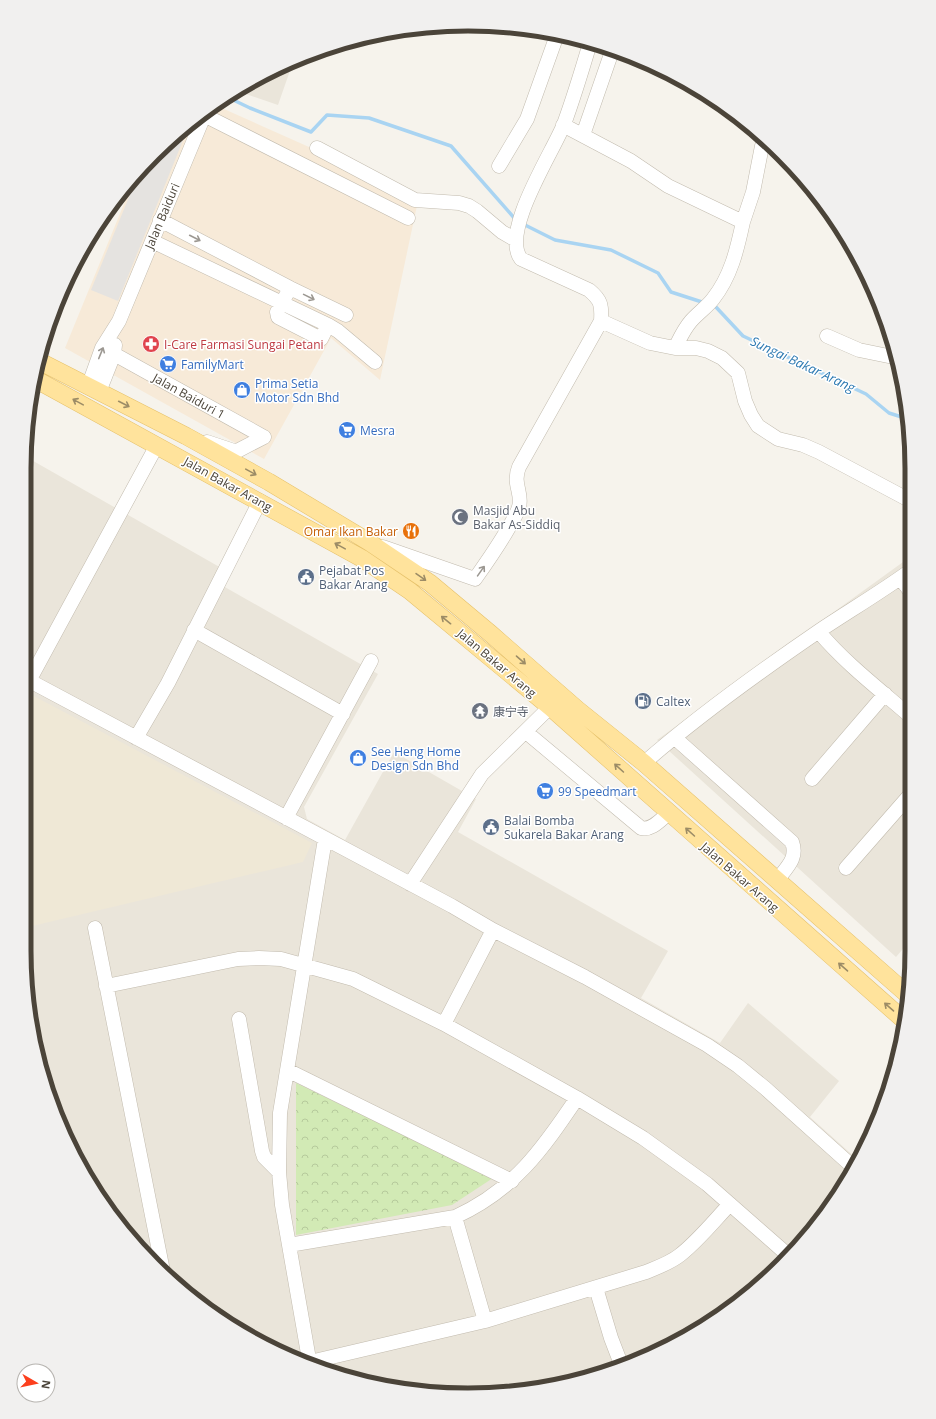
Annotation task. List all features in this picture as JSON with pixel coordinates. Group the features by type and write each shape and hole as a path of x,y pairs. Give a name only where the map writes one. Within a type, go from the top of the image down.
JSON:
{"main road":[{"name":"Jalan Bakar Arang","path":"44,364 186,436 269,482 368,542 430,583 578,710 644,763 778,879 903,991"},
{"name":"Jalan Bakar Arang","path":"39,386 157,445 260,501 363,559 410,591 550,707 900,1017"},
{"path":"804,932 818,916"}],"street":[{"path":"499,166 527,119 555,40"},
{"path":"368,542 475,579 497,549 520,506 516,481 516,474 519,467 601,321 602,307 597,297 589,290 521,258 516,250 516,235 533,184 563,125 588,48"},
{"path":"583,135 610,57"},
{"path":"210,116 408,218"},
{"name":"Jalan Baiduri","path":"94,390 102,348 119,321 201,121"},
{"path":"563,125 631,161 668,186 744,222"},
{"path":"675,348 680,336 691,321 710,303 723,285 732,264 753,192 763,145"},
{"path":"317,148 415,200 459,203 469,206 502,232 516,235"},
{"path":"160,220 290,288 346,315"},
{"path":"152,241 281,303"},
{"path":"290,288 277,312 278,317 321,339 328,325 338,331 375,362"},
{"name":"Jalan Baiduri","path":"94,390 114,354 119,321"},
{"path":"601,321 650,342 675,348 696,348 708,351 722,358 738,373 745,401 751,416 758,426 767,433 778,439 803,445 819,452 905,498"},
{"path":"827,336 864,352 890,357"},
{"name":"Jalan Baiduri 1","path":"114,354 264,437 244,449 234,451 186,436"},
{"path":"31,676 157,445"},
{"path":"136,738 168,683 260,501"},
{"path":"644,763 749,680 905,575"},
{"path":"194,630 343,714"},
{"path":"819,632 905,712"},
{"path":"286,818 371,661"},
{"path":"31,681 494,930 585,977 707,1046 738,1066 765,1088 849,1164"},
{"path":"812,779 885,694"},
{"path":"410,884 482,774 550,707"},
{"path":"526,732 641,828 652,828 669,813"},
{"path":"675,738 792,842 795,850 793,858 778,879"},
{"path":"846,868 905,801"},
{"path":"309,1358 282,1205 279,1172 280,1113 325,839"},
{"path":"95,928 155,1256"},
{"path":"444,1024 494,930"},
{"path":"106,986 238,959 259,958 281,959 353,978 444,1024 577,1098 643,1138 707,1184 785,1252"},
{"path":"239,1019 262,1151 264,1157 279,1172"},
{"path":"287,1070 512,1181"},
{"path":"289,1245 455,1217 473,1209 512,1181 544,1145 577,1098"},
{"path":"319,1362 485,1321 596,1288 665,1265 679,1256 691,1245 730,1204"},
{"path":"455,1217 485,1321"},
{"path":"596,1288 611,1338 620,1361"}],"shaded area":[{"path":"291,69 278,105 244,93"},
{"path":"221,108 419,196 380,380 331,338 264,459 65,348 128,193 159,159 180,139"},
{"path":"185,135 118,301 91,290 133,188 159,159"},
{"path":"31,460 223,569 216,582 378,674 304,807 307,819 345,840 394,752 476,799 458,832 668,951 641,998 720,1043 748,1003 839,1081 810,1117 854,1156 831,1194 797,1239 756,1280 711,1314 661,1343 635,1355 581,1373 553,1380 497,1387 439,1387 383,1380 328,1365 275,1343 225,1314 180,1280 139,1239 121,1217 90,1170 64,1118 54,1091 39,1036 32,980 31,951"},
{"path":"905,561 905,946 896,957 657,740"},
{"path":"31,695 312,843 303,862 31,926"}],"green space":[{"path":"296,1083 493,1178 452,1205 296,1235"}],"waterway":[{"name":"Sungai Bakar Arang","path":"233,100 311,132 327,115 369,118 451,146 516,220"},
{"name":"Sungai Bakar Arang","path":"523,224 555,240 611,250 658,273 671,292 705,303"},
{"name":"Sungai Bakar Arang","path":"713,305 743,336 866,394 889,413 902,417"}],"place":[{"name":"I-Care Farmasi Sungai Petani","path":"151,344"},
{"name":"FamilyMart","path":"168,364"},
{"name":"Prima Setia Motor Sdn Bhd","path":"242,390"},
{"name":"Mesra","path":"347,430"},
{"name":"Masjid Abu Bakar As-Siddiq","path":"460,517"},
{"name":"Omar Ikan Bakar","path":"411,531"},
{"name":"Pejabat Pos Bakar Arang","path":"306,577"},
{"name":"Caltex","path":"643,701"},
{"name":"康宁寺","path":"480,711"},
{"name":"See Heng Home Design Sdn Bhd","path":"358,758"},
{"name":"99 Speedmart","path":"545,791"},
{"name":"Balai Bomba Sukarela Bakar Arang","path":"491,827"}]}
